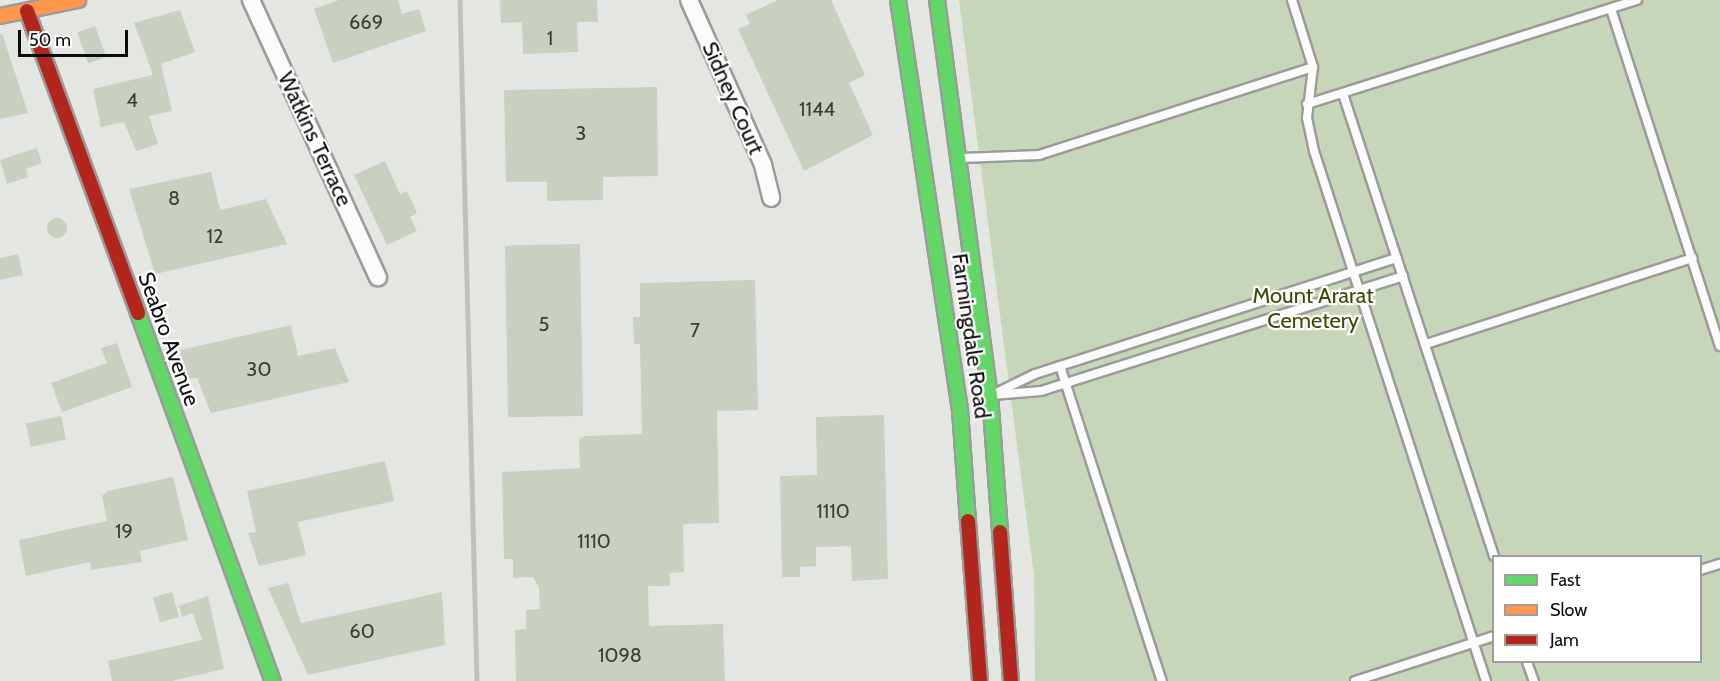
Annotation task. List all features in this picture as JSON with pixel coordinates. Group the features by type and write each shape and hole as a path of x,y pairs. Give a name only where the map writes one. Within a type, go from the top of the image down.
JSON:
{"main road":[{"path":"0,16 78,0"},
{"name":"Farmingdale Road","path":"898,0 959,401 980,681"},
{"path":"925,0 944,56"},
{"name":"Farmingdale Road","path":"937,0 990,395 1011,681"},
{"name":"Seabro Avenue","path":"27,10 273,681"}],"street":[{"name":"Watkins Terrace","path":"251,0 378,278"},
{"name":"Sidney Court","path":"689,0 763,165 771,198"}],"lane":[{"path":"1292,0 1313,67 1307,104 1314,151 1486,681"},
{"path":"1307,104 1637,0"},
{"path":"1611,9 1720,346"},
{"path":"959,159 1039,155 1313,67"},
{"path":"1343,94 1494,555"},
{"path":"990,395 1060,366 1397,258"},
{"path":"1426,344 1692,258"},
{"path":"990,395 1065,383 1403,276"},
{"path":"1060,366 1162,681"},
{"path":"1702,570 1720,564"},
{"path":"1355,681 1492,637"},
{"path":"1527,663 1534,681"}],"green space":[{"name":"Mount Ararat Cemetery","path":"959,0 1720,0 1720,681 1035,681 1034,575"}],"building":[{"path":"339,0 398,0 402,14 419,9 426,31 333,63 314,9"},
{"path":"500,0 597,0 598,22 577,22 578,52 523,54 522,22 501,23"},
{"path":"778,0 831,0 865,75 849,83 873,135 804,171 738,29 750,24 746,15"},
{"path":"180,10 195,52 161,64 172,111 149,116 158,144 136,151 124,122 101,127 93,89 153,75 134,23"},
{"path":"95,26 106,57 88,64 77,32"},
{"path":"2,33 28,113 0,119 0,34"},
{"path":"657,87 658,176 603,177 603,200 547,201 547,182 506,182 504,90"},
{"path":"37,148 42,163 26,169 28,177 7,184 0,160"},
{"path":"385,161 400,194 407,191 417,213 410,217 417,231 387,245 354,175"},
{"path":"211,172 220,210 266,199 287,244 155,274 129,189"},
{"path":"57,218 64,221 67,228 64,235 57,238 50,235 47,228 50,221"},
{"path":"580,244 583,416 508,417 505,245"},
{"path":"18,254 23,275 0,280 0,258"},
{"path":"755,280 758,410 717,411 719,523 683,524 684,572 670,573 670,586 648,586 649,626 723,624 725,681 516,681 515,630 526,629 526,610 540,609 539,587 533,577 513,578 513,559 504,559 502,472 580,468 579,439 585,436 642,434 640,344 634,344 633,317 640,317 640,283"},
{"path":"291,325 298,356 335,348 349,382 211,413 197,378 187,379 180,350"},
{"path":"117,343 132,387 62,412 51,383 107,363 101,348"},
{"path":"884,415 888,579 852,581 851,546 816,547 816,566 800,567 800,577 782,577 780,476 817,475 816,417"},
{"path":"61,416 66,439 31,447 26,423"},
{"path":"385,461 394,501 298,522 306,555 259,566 248,533 256,532 247,491"},
{"path":"173,477 188,540 140,551 142,562 91,570 90,562 26,576 19,540 107,521 102,496 108,491"},
{"path":"288,583 301,623 442,592 445,645 308,675 268,588"},
{"path":"172,592 179,617 160,623 153,598"},
{"path":"208,596 224,669 172,681 112,681 108,661 202,640 193,613 182,617 179,606"}],"railway":[{"path":"460,0 477,681"}],"traffic: fast":[{"path":"898,0 960,410 968,521"},
{"path":"937,0 990,395 1000,532"},
{"path":"138,313 273,681"}],"traffic: slow":[{"path":"0,16 78,0"}],"traffic: jam":[{"path":"27,11 138,313"},
{"path":"968,521 980,681"},
{"path":"1000,532 1011,681"}]}
